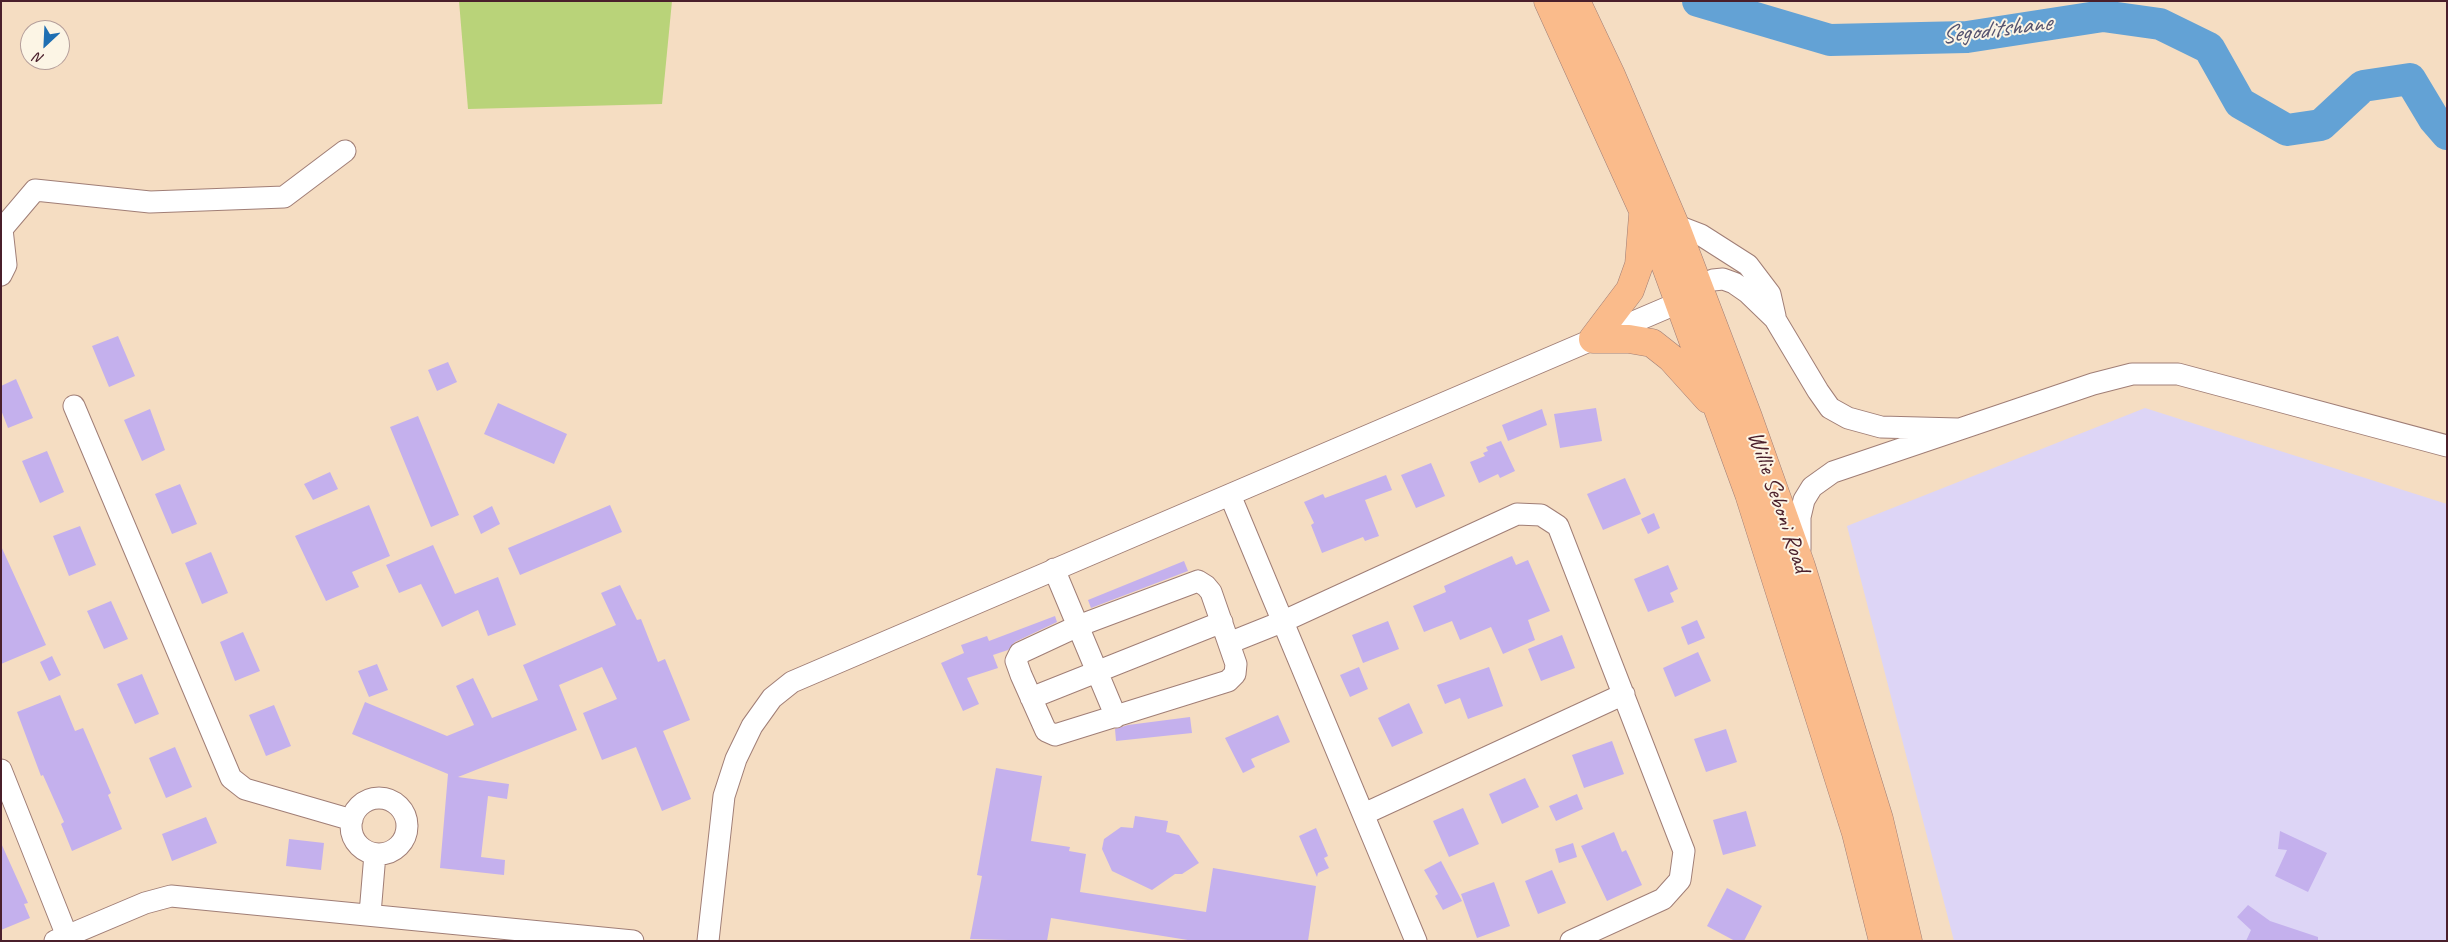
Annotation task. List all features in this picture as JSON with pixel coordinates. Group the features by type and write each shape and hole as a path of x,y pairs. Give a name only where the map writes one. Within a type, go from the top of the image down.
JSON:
{"main road":[{"path":"1548,1 1599,80"},
{"path":"1576,1 1599,80"},
{"name":"Willie Seboni Road","path":"1599,80 1644,212 1688,294 1748,417 1801,566 1878,819 1908,941"},
{"name":"Willie Seboni Road","path":"1599,80 1675,225 1688,294 1720,414 1749,494 1856,834 1883,941"},
{"path":"1593,339 1630,290 1636,277 1639,265 1644,212"},
{"path":"1593,339 1629,339 1652,343 1671,358 1720,414"}],"street":[{"path":"1,275 6,265 2,229 35,190 150,202 284,197 345,151"},
{"path":"1675,225 1702,235 1748,265 1770,294 1776,319 1830,408 1848,418 1881,427 1958,429"},
{"path":"708,941 724,796 736,758 752,726 772,698 792,682 1593,339 1688,294 1713,280 1723,279 1734,283 1776,319"},
{"path":"1801,566 1800,517 1804,500 1812,487 1834,472 2093,384 2132,374 2178,374 2447,446"},
{"path":"74,406 231,778 245,789 352,820"},
{"path":"1230,495 1416,941"},
{"path":"1229,643 1284,621 1517,514 1541,515 1558,526 1684,851 1680,880 1663,899 1570,941"},
{"path":"1054,569 1116,717"},
{"path":"1198,581 1211,592 1222,622 1236,664 1235,674 1228,681 1055,735 1046,731 1021,675 1017,657 1020,653 1078,626 1198,581"},
{"path":"1031,698 1222,622"},
{"path":"1364,814 1624,694"},
{"path":"1,770 61,938 145,903 171,896 633,941"},
{"path":"379,799 388,800 402,812 406,820 405,838 392,851 375,854 358,845 351,829 352,820 362,804 379,799"},
{"path":"370,914 375,854"}],"shaded area":[{"path":"2145,408 2447,504 2447,941 1954,941 1847,526"}],"green space":[{"path":"459,1 672,1 662,104 468,109"}],"building":[{"path":"118,336 135,376 109,387 92,346"},
{"path":"448,362 457,382 437,391 428,370"},
{"path":"16,379 33,418 8,428 1,410 1,386"},
{"path":"498,403 567,434 554,464 484,434"},
{"path":"1596,408 1602,441 1560,448 1554,414"},
{"path":"150,409 165,450 142,461 124,420"},
{"path":"1542,409 1547,425 1508,441 1502,425"},
{"path":"418,416 459,515 431,527 390,427"},
{"path":"1501,441 1515,471 1500,478 1498,474 1479,483 1470,462 1485,456 1483,453 1488,451 1486,447"},
{"path":"47,451 64,492 40,503 22,461"},
{"path":"1431,463 1445,496 1416,508 1401,475"},
{"path":"330,472 338,489 313,500 304,484"},
{"path":"1386,475 1392,490 1365,500 1379,536 1365,541 1363,537 1322,553 1311,525 1314,523 1304,502 1323,494 1325,498"},
{"path":"1625,478 1641,514 1603,530 1587,494"},
{"path":"180,484 197,524 172,534 155,494"},
{"path":"369,505 390,556 352,572 359,587 326,601 295,536"},
{"path":"610,505 622,532 520,575 508,548"},
{"path":"492,506 500,524 481,534 473,516"},
{"path":"1654,513 1660,528 1648,534 1641,519"},
{"path":"80,526 96,565 69,576 53,536"},
{"path":"433,545 455,594 498,577 516,625 488,636 478,610 442,627 421,584 399,593 386,565"},
{"path":"1,546 46,645 1,664"},
{"path":"211,552 228,593 202,604 185,563"},
{"path":"1512,556 1516,565 1528,560 1550,611 1528,620 1535,640 1503,654 1491,627 1460,640 1452,621 1424,632 1413,606 1446,592 1444,586"},
{"path":"1184,561 1188,571 1091,608 1088,600"},
{"path":"1668,565 1678,589 1670,593 1674,602 1648,612 1634,579"},
{"path":"620,585 637,620 641,619 658,662 665,659 690,720 663,731 691,799 662,811 636,747 602,760 583,713 617,699 602,667 559,685 577,730 458,777 509,784 507,799 488,796 481,857 505,860 504,875 440,868 448,774 352,734 365,702 447,736 474,725 456,686 473,678 492,718 538,700 523,665 616,625 601,593"},
{"path":"111,601 128,639 104,649 87,611"},
{"path":"1055,616 1057,622 1015,642 1008,650 993,655 998,668 967,678 979,704 963,711 941,663 964,653 961,645 987,636 989,641"},
{"path":"1697,620 1705,638 1688,645 1681,627"},
{"path":"1388,621 1399,649 1363,663 1352,635"},
{"path":"243,632 260,671 235,681 220,642"},
{"path":"1562,635 1575,668 1541,681 1528,649"},
{"path":"1698,652 1711,681 1675,697 1663,668"},
{"path":"52,656 61,675 49,681 40,662"},
{"path":"377,664 388,690 369,697 358,671"},
{"path":"1359,667 1368,689 1350,697 1340,675"},
{"path":"1489,667 1503,706 1468,719 1460,698 1445,704 1437,685"},
{"path":"142,674 159,714 135,724 117,684"},
{"path":"60,695 75,731 83,728 111,793 108,795 122,829 72,851 61,824 64,822 43,775 41,776 17,712"},
{"path":"1409,703 1423,733 1392,747 1378,718"},
{"path":"274,705 291,746 266,756 249,715"},
{"path":"1278,715 1290,742 1251,759 1255,767 1243,773 1225,738"},
{"path":"1190,717 1192,733 1116,741 1115,729 1128,725"},
{"path":"1726,729 1737,762 1706,772 1694,739"},
{"path":"1612,741 1624,774 1584,788 1572,755"},
{"path":"175,747 192,787 166,798 149,758"},
{"path":"996,768 1042,776 1031,841 1070,847 1069,851 1086,854 1080,892 1206,912 1213,868 1316,886 1308,941 1194,941 1051,918 1047,941 970,939 982,876 977,875"},
{"path":"1525,778 1539,807 1502,824 1489,794"},
{"path":"1577,794 1583,809 1556,821 1549,806"},
{"path":"1463,808 1479,844 1449,857 1433,821"},
{"path":"1746,811 1756,846 1723,855 1713,820"},
{"path":"1135,816 1168,821 1166,832 1179,835 1199,863 1182,874 1175,874 1152,890 1112,871 1102,849 1104,839 1121,827 1133,828"},
{"path":"206,817 217,843 172,861 162,834"},
{"path":"1316,828 1328,856 1324,858 1329,868 1318,873 1317,877 1299,836"},
{"path":"2280,831 2327,853 2308,892 2275,876 2287,850 2278,849"},
{"path":"1614,832 1622,852 1626,850 1642,885 1607,901 1581,846"},
{"path":"289,839 324,843 321,870 286,866"},
{"path":"1,843 28,903 24,904 30,918 1,930"},
{"path":"1573,843 1577,857 1559,863 1555,849"},
{"path":"1441,861 1462,901 1443,910 1435,896 1438,894 1424,870"},
{"path":"1552,870 1566,903 1538,914 1525,881"},
{"path":"1494,882 1510,926 1477,938 1461,894"},
{"path":"1727,888 1762,906 1744,941 1735,941 1707,926"},
{"path":"2248,905 2270,921 2318,937 2318,941 2246,941 2251,930 2237,917"}],"waterway":[{"name":"Segoditshane","path":"1698,1 1830,40 1967,37 2103,16 2160,24 2209,48 2240,103 2287,130 2321,125 2363,86 2410,79 2434,119 2447,134"}]}
